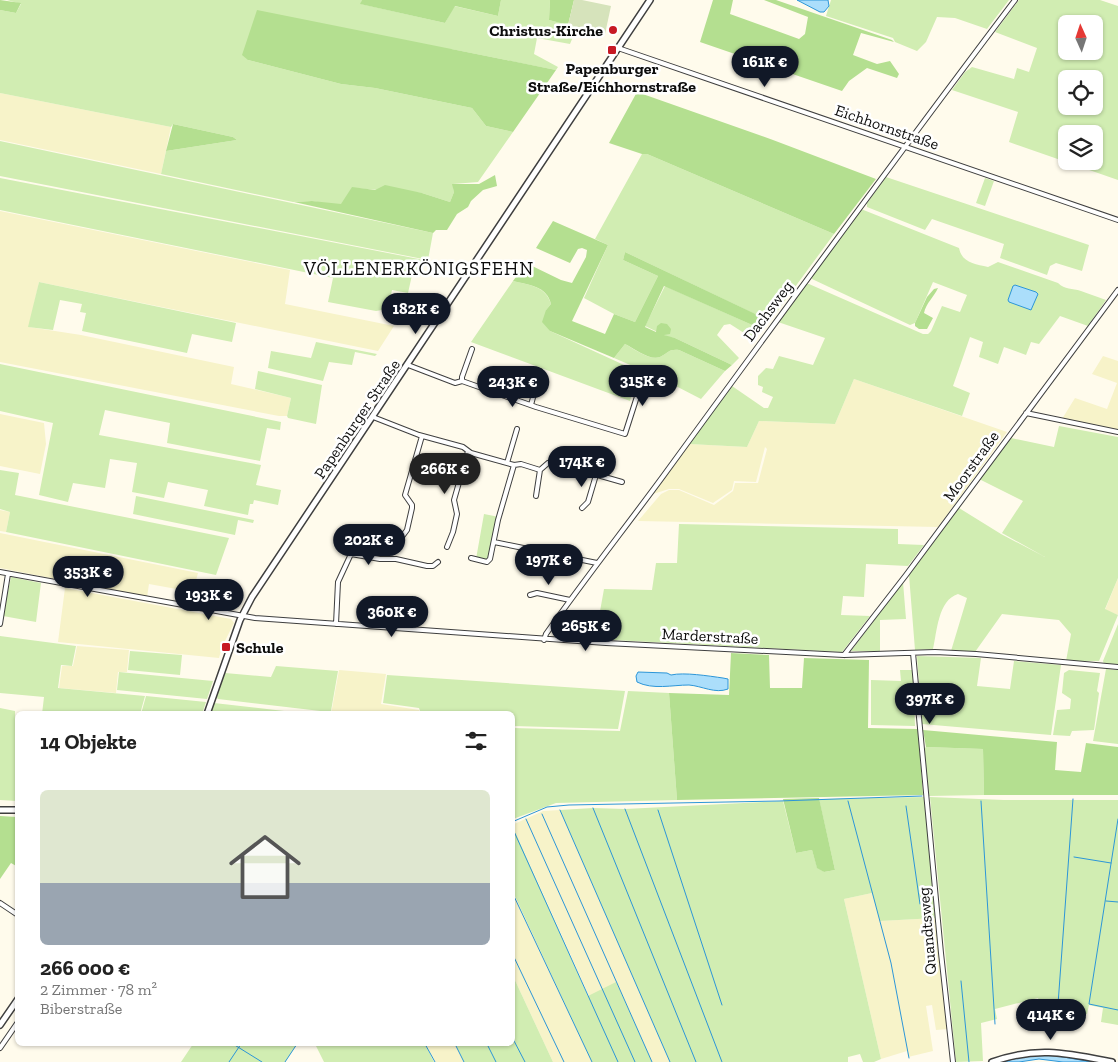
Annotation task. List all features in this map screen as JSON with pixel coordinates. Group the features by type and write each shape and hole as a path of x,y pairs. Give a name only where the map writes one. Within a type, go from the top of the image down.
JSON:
{"street":[{"name":"Papenburger Straße","path":"208,711 242,617 275,562 650,0"},
{"name":"Dachsweg","path":"544,640 546,634 597,563 664,476 741,368 1015,0"},
{"name":"Eichhornstraße","path":"618,48 1118,220"},
{"name":"Moorstraße","path":"844,655 906,575 1118,290"},
{"path":"462,381 472,349"},
{"path":"408,364 455,383 462,381 625,434 642,377"},
{"path":"531,405 540,371"},
{"path":"494,391 500,374"},
{"path":"1026,413 1118,432"},
{"path":"373,417 422,436 463,447 468,451 514,465 521,464 540,470"},
{"path":"507,463 517,429"},
{"path":"401,538 407,530 412,508 412,505 405,496 422,436"},
{"path":"447,547 453,532 456,514 454,500 468,451"},
{"path":"536,496 536,486 540,470 552,462 622,482"},
{"path":"471,558 489,561 514,465"},
{"path":"582,508 588,502 596,475"},
{"path":"494,542 597,563"},
{"path":"336,624 338,582 351,554 427,566 433,566 438,562"},
{"name":"Marderstraße","path":"0,572 242,617 544,640 844,655 934,652 976,654 1118,668"},
{"path":"0,624 8,574"},
{"path":"530,595 536,593 570,600"},
{"name":"Quandtsweg","path":"913,653 941,953 954,1062"},
{"path":"0,810 15,810"},
{"path":"0,903 15,913"},
{"path":"0,1025 15,1003"},
{"path":"0,1048 15,1026"},
{"path":"992,1062 1020,1053 1041,1051 1071,1054 1112,1062"}],"shaded area":[{"path":"0,93 171,127 161,174 0,140"},
{"path":"0,211 290,270 285,304 394,326 378,351 39,282 29,327 81,335 234,367 231,384 291,398 287,416 0,362"},
{"path":"1103,356 1118,361 1118,430 1062,419 1075,398 1107,409 1117,383 1092,374"},
{"path":"854,379 1007,432 938,527 638,521 661,494 669,490 679,490 714,505 733,491 735,483 758,483 767,449 765,447 756,482 734,481 732,490 713,503 679,489 669,489 653,494 689,444 747,447 759,421 835,424"},
{"path":"0,414 44,423 46,444 40,474 0,466"},
{"path":"0,510 10,512 6,532 0,531"},
{"path":"0,533 198,573 193,592 149,584 147,597 0,568"},
{"path":"1118,578 1118,615 1105,610"},
{"path":"65,588 231,619 234,623 222,647 219,658 58,642"},
{"path":"77,646 129,650 127,672 118,672 116,693 59,688 62,666 73,666"},
{"path":"339,670 386,674 381,704 419,711 332,711"},
{"path":"560,810 670,1062 652,1062 589,996 515,832 515,824 543,811"},
{"path":"872,893 880,921 936,918 948,1029 936,1030 932,1005 926,1006 933,1051 908,1057 907,1051 881,1059 844,899"},
{"path":"515,897 593,1062 553,1062 515,980"},
{"path":"426,1046 456,1046 464,1062 435,1062"}],"green space":[{"path":"0,0 21,3 16,13 0,10"},
{"path":"7,0 362,0 361,4 445,23 454,6 498,16 501,0 550,0 549,20 577,27 570,44 537,38 534,54 558,67 556,70 451,49 248,60 341,84 375,88 472,108 486,126 513,132 478,182 453,184 454,192 450,202 422,193 352,188 341,206 312,201 293,202 161,174 166,151 237,140 233,137 173,124 171,127 0,93 0,10 16,13 21,4"},
{"path":"362,0 501,0 498,16 455,6 445,23 360,4"},
{"path":"550,0 574,0 568,25 549,20"},
{"path":"574,0 611,6 605,34 568,25"},
{"path":"713,0 733,0 730,14 799,39 805,34 808,17 764,0 776,0 892,40 894,42 861,33 853,55 877,64 890,61 899,74 897,78 867,68 849,81 842,91 700,42"},
{"path":"831,0 1009,0 987,29 955,18 937,17 926,42 917,51 895,42 893,38 826,16"},
{"path":"1019,0 1100,0 1118,6 1118,180 1089,170 1103,170 1103,125 1058,125 1058,159 1009,142 1018,112 952,90 965,72 972,67 1014,79 1017,68 1029,72 1037,48 995,32"},
{"path":"257,10 556,70 513,132 486,126 472,108 375,88 341,84 248,60 242,55"},
{"path":"637,92 876,179 834,234 647,154 609,143"},
{"path":"173,124 233,137 237,140 166,151"},
{"path":"0,141 433,233 428,260 0,176"},
{"path":"642,154 647,154 834,234 770,321 625,252 623,260 658,276 635,322 614,314 584,298 608,245 595,239"},
{"path":"495,175 497,186 483,190 471,201 468,207 457,214 447,230 436,230 433,233 294,202 312,201 341,204 352,187 375,190 385,185 422,193 450,202 454,192 452,184 479,184"},
{"path":"886,177 1089,245 1082,271 1056,263 1050,266 1047,275 1000,258 1004,244 932,219 925,230 867,207 867,203"},
{"path":"0,178 424,260 421,276 412,275 408,293 392,290 388,309 376,311 328,302 333,278 0,210"},
{"path":"985,178 994,181 985,206 976,203"},
{"path":"861,209 959,248 963,257 974,264 988,267 998,262 1058,283 1066,288 1106,300 1088,326 1060,316 1039,344 1031,342 1026,355 1004,347 998,364 979,357 983,342 970,337 953,386 970,393 962,416 854,379 835,424 759,421 747,447 689,444 732,386 764,408 768,408 773,397 762,392 763,387 758,385 758,376 766,368 773,369 779,356 813,365 825,338 778,322 806,284 923,334 928,334 931,331 942,306 960,312 967,295 933,282 915,323 910,325 812,279 812,276"},
{"path":"553,221 608,245 572,321 605,334 614,314 635,322 658,276 623,260 625,252 766,319 759,328 664,286 645,327 656,332 657,326 661,323 667,324 671,329 670,334 664,335 675,338 732,365 725,371 679,350 671,351 656,358 642,354 625,344 614,358 550,331 542,322 546,310 551,304 546,293 531,285 513,281 526,263 561,280 572,283 586,257 587,250 578,249 570,263 536,248"},
{"path":"513,281 536,287 549,298 551,304 546,310 550,331 635,370 635,382 630,401 471,342"},
{"path":"39,282 236,323 232,342 192,334 187,353 82,331 86,313 80,312 82,304 60,300 53,330 28,327"},
{"path":"665,286 759,328 755,340 730,324 724,325 717,335 739,358 732,365 645,326"},
{"path":"938,288 926,306 924,313 933,318 927,329 919,329 915,326 915,323 927,297 934,289"},
{"path":"316,342 377,354 375,356 355,352 352,365 329,362 323,381 268,368 271,351 311,358"},
{"path":"625,344 642,354 656,358 671,351 679,350 725,371 701,399 639,367 614,358"},
{"path":"0,364 281,422 280,430 267,428 260,461 167,443 170,423 105,410 99,435 261,465 256,485 281,490 278,505 254,500 253,504 250,504 248,515 204,506 208,490 168,482 164,498 132,492 137,463 110,459 105,488 73,483 68,502 39,495 53,423 0,411"},
{"path":"258,371 322,385 316,424 288,418 291,398 255,389"},
{"path":"1059,426 1118,437 1118,578 1105,609 1118,615 1099,661 1066,661 1071,634 1059,620 1002,614 975,652 951,651 967,598 958,594 951,597 942,610 933,649 915,650 909,575 959,508 1001,534 1045,557 1002,533 1023,501 979,479 1011,438 1054,447"},
{"path":"0,470 19,473 15,495 229,538 216,575 6,532 10,512 0,509"},
{"path":"136,496 254,520 253,523 238,520 235,535 133,514"},
{"path":"484,514 499,517 489,561 476,559"},
{"path":"679,524 898,529 898,544 924,545 908,566 866,564 864,597 843,596 841,615 870,616 842,652 595,639 604,589 652,590 656,563 677,563"},
{"path":"11,577 41,583 36,622 3,616"},
{"path":"903,582 906,619 880,620 880,651 851,651"},
{"path":"1118,624 1118,665 1104,664 1103,661"},
{"path":"0,636 76,646 72,666 61,665 58,688 145,696 141,711 42,711 44,697 0,693"},
{"path":"130,651 182,655 180,675 128,670"},
{"path":"731,653 769,655 770,688 802,688 804,658 869,660 868,728 918,729 923,795 677,800 669,693 729,695"},
{"path":"917,656 981,658 977,686 1010,689 1014,661 1061,665 1051,735 922,724"},
{"path":"276,666 338,671 331,711 218,699 216,697 225,673 271,677"},
{"path":"1106,669 1118,670 1118,744 1093,741"},
{"path":"900,670 913,670 915,726 871,725 871,680 901,681"},
{"path":"1069,670 1100,673 1094,730 1072,731 1070,736 1053,735 1057,710 1070,709 1071,699 1062,693 1064,673"},
{"path":"119,672 213,681 207,699 117,690"},
{"path":"387,675 625,691 618,729 515,726 515,711 420,711 419,708 383,703"},
{"path":"628,691 669,693 677,800 556,803 515,818 515,728 620,731"},
{"path":"146,696 206,702 203,711 142,711"},
{"path":"214,703 284,711 212,711"},
{"path":"0,708 15,711 15,801 0,800"},
{"path":"923,730 1057,742 1055,770 1081,772 1086,743 1118,747 1118,795 984,795 983,749 926,747"},
{"path":"926,747 983,749 984,795 929,796 924,749"},
{"path":"925,797 936,918 880,921 872,893 844,899 881,1059 874,1062 863,1062 860,1054 848,1057 848,1062 670,1062 560,810 625,809 783,801 796,853 812,850 817,867 824,872 835,870 819,799"},
{"path":"930,797 1004,800 1118,800 1118,1025 1101,1022 1103,1008 1089,1005 1087,1014 1058,1011 1057,1006 1040,1004 1038,998 995,1009 997,1019 981,1023 983,1061 956,1062"},
{"path":"819,798 835,870 824,872 817,868 812,850 796,853 783,799"},
{"path":"0,816 15,817 15,865 11,863 0,879"},
{"path":"515,832 588,996 616,982 652,1062 592,1062 515,896"},
{"path":"515,980 553,1062 464,1062 456,1046 515,1046"},
{"path":"192,1046 296,1046 285,1062 181,1062"},
{"path":"316,1046 426,1046 434,1062 324,1062"}],"water":[{"path":"797,0 828,0 829,6 824,12 820,12"},
{"path":"1015,285 1038,294 1031,310 1009,302 1008,300"},
{"path":"638,672 704,675 723,678 728,679 728,689 713,690 689,685 649,686 637,682 636,676"},
{"path":"1029,1055 1052,1055 1092,1062 1063,1062 1039,1059 1002,1062"}],"waterway":[{"path":"515,821 547,807 569,805 922,796"},
{"path":"1057,1018 1073,799"},
{"path":"848,801 891,963 909,1058"},
{"path":"981,801 995,1024"},
{"path":"906,806 920,904"},
{"path":"593,808 696,1062"},
{"path":"625,809 722,1062"},
{"path":"560,810 670,1062"},
{"path":"658,810 722,1005"},
{"path":"542,814 652,1062"},
{"path":"526,819 635,1062"},
{"path":"1118,819 1089,1004 1118,1010"},
{"path":"515,834 618,1062"},
{"path":"1074,857 1111,863"},
{"path":"515,898 592,1062"},
{"path":"1106,901 1118,902"},
{"path":"515,959 564,1062"},
{"path":"961,981 969,1062"},
{"path":"515,1043 525,1062"},
{"path":"236,1046 262,1062"},
{"path":"229,1062 240,1046"},
{"path":"285,1062 296,1046"},
{"path":"426,1046 435,1062"},
{"path":"456,1046 464,1062"},
{"path":"488,1046 496,1062"}],"place":[{"name":"Christus-Kirche","path":"613,30"},
{"name":"Papenburger Straße/Eichhornstraße","path":"612,50"},
{"name":"Schule","path":"226,647"}],"district":[{"name":"VÖLLENERKÖNIGSFEHN","path":"419,268"}]}
